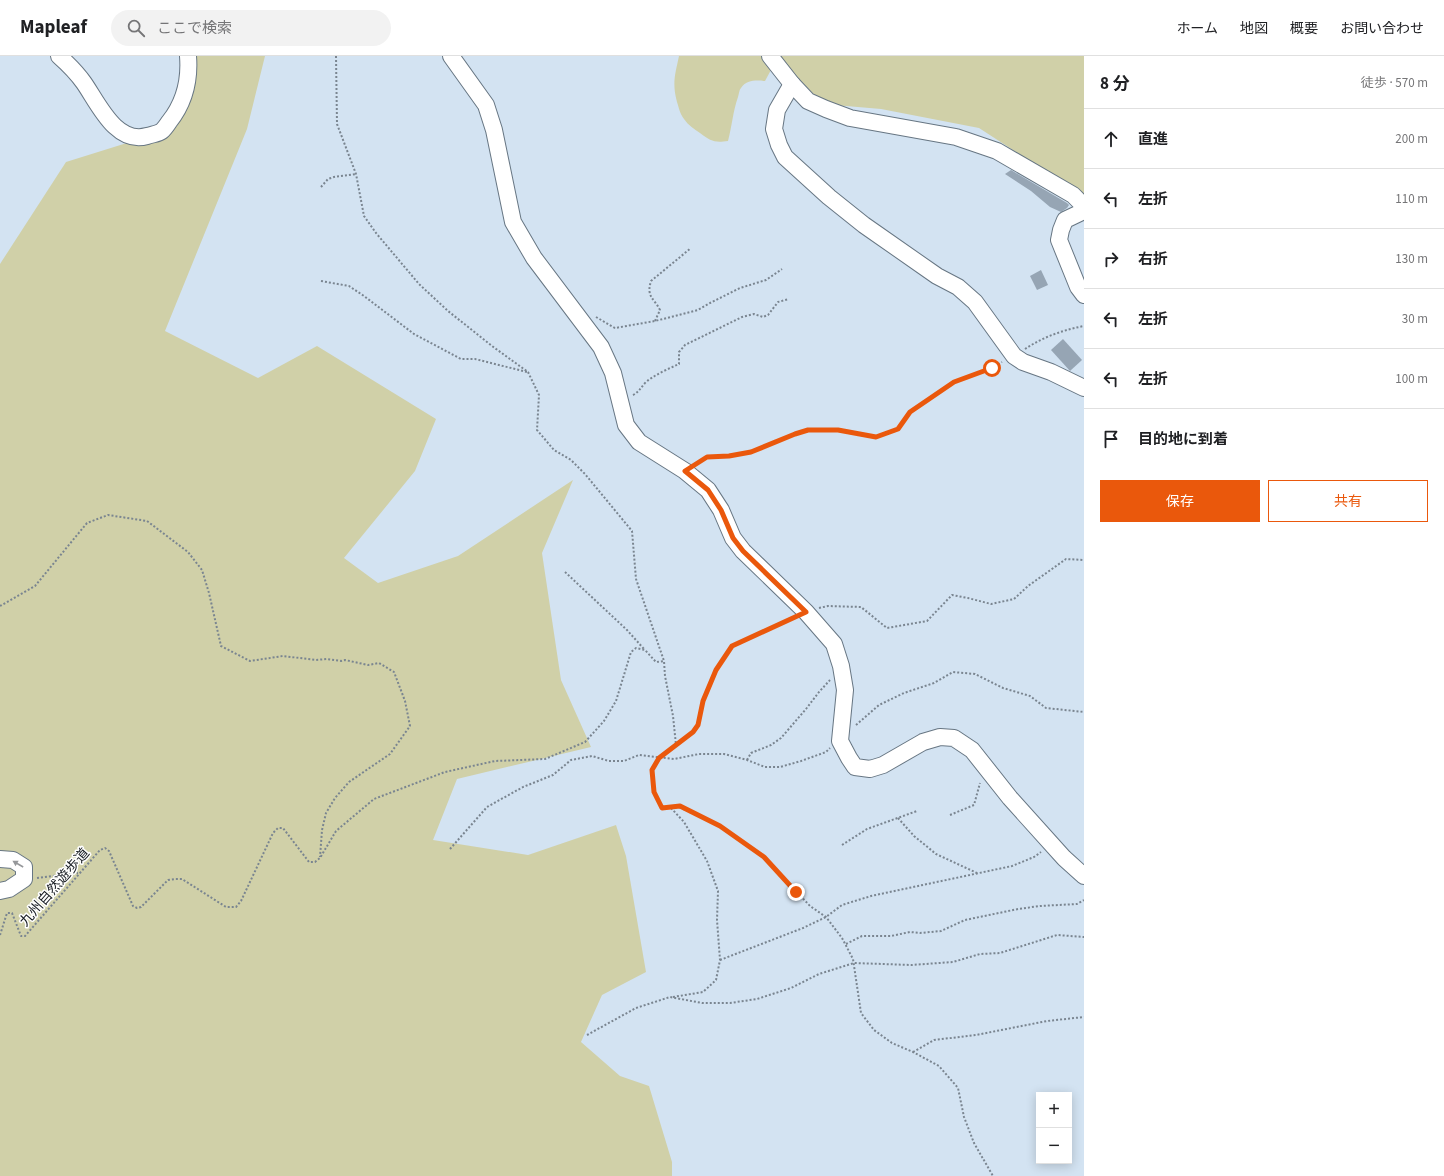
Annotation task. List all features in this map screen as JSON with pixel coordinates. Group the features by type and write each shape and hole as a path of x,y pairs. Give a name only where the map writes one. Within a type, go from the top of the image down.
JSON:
{"street":[{"path":"59,56 83,82 106,118 126,134 140,138 162,132 178,111 187,84 188,56"},
{"path":"451,56 486,105 494,130 513,222 534,258 601,347 613,373 626,425 639,442 685,471 708,490 721,510 733,538 743,551 806,612 834,644 841,666 845,690 840,741 855,767 870,769 883,765 923,742 940,737 954,738 972,750 1010,798 1064,858 1084,876"},
{"path":"770,56 792,84 808,101 850,118 956,137 997,151 1074,195 1084,206"},
{"path":"792,84 777,110 774,129 778,145 785,158 829,197 864,225 937,276 958,287 975,302 1014,356 1023,362 1051,372 1084,388"},
{"path":"1084,211 1065,220 1060,230 1059,240 1078,286 1084,295"},
{"path":"0,860 13,860 24,867 24,879 9,889 0,891"}],"path":[{"path":"336,56 337,124 356,174 364,216 418,284 448,311 528,372 539,395 537,430 554,450 571,460 585,474 632,531 636,580 664,661 676,745"},
{"path":"322,188 328,179 356,174"},
{"path":"655,321 660,310 651,298 649,289 652,281 691,248"},
{"path":"575,312 586,313 615,328 655,321 698,310 740,288 766,280 782,269"},
{"path":"321,280 349,286 414,334 461,359 475,360 528,372"},
{"path":"620,401 637,393 646,383 660,372 679,364 679,352 685,345 742,317 754,314 763,317 768,315 778,302 789,299"},
{"path":"685,471 707,457 729,456 751,452 808,430 838,430 876,437 898,429 910,412 954,382 992,368 1014,356 1036,341 1066,329 1084,326"},
{"path":"0,606 35,586 88,523 108,515 147,521 188,552 202,570 209,593 221,646 250,661 283,656 316,660 345,660 368,665 379,663 394,672 405,701 410,726 390,754 349,782 335,798 326,813 322,830 320,858"},
{"path":"993,1176 974,1143 964,1117 958,1088 939,1066 892,1043 874,1030 861,1013 853,959 846,944 826,917 810,906 764,857 720,826 680,806 662,808 654,792 652,770 659,758 688,737 698,725 703,701 716,670 732,646 806,612 828,606 861,607 887,628 927,621 952,596 968,598 991,604 1014,599 1028,586 1066,559 1084,560"},
{"path":"564,572 627,630 656,662 664,661"},
{"path":"320,858 336,831 374,799 445,772 495,761 545,759 585,742 604,721 616,701 631,652 636,648 645,650"},
{"path":"450,849 487,807 523,788 553,775 571,760 592,756 609,760 624,761 639,755 674,759 699,754 724,754 747,760 765,768 780,767 826,752 879,705 904,693 934,683 953,672 975,674 1003,688 1030,696 1046,708 1084,712"},
{"path":"747,760 751,754 771,745 781,738 831,679"},
{"path":"950,815 974,805 985,766"},
{"path":"587,1035 636,1008 670,997 703,992 716,980 720,960 717,920 718,891 707,861 684,822 671,807"},
{"path":"842,845 867,829 917,811"},
{"path":"898,818 914,836 936,854 978,874"},
{"name":"九州自然遊歩道","path":"0,935 7,913 12,913 20,936 25,936 100,850 105,848 109,851 133,906 137,908 141,907 168,880 175,879 182,879 226,907 236,907 242,901 273,833 278,828 283,828 309,862 315,862 320,858"},
{"path":"720,960 803,928 826,917 842,905 871,896 1012,866 1034,857 1052,845"},
{"path":"24,879 80,873"},
{"path":"846,944 862,936 891,936 910,932 920,933 941,931 965,920 1018,909 1077,904 1084,900"},
{"path":"670,997 702,1003 730,1003 757,999 790,988 819,974 854,963 911,965 953,962 980,954 1000,953 1057,935 1084,937"},
{"path":"913,1052 934,1040 976,1035 1047,1021 1084,1017"}],"green space":[{"path":"188,56 265,56 247,129 165,331 258,378 317,346 436,419 415,471 344,558 378,583 458,556 573,480 542,553 561,680 591,747 457,779 433,840 528,855 616,825 626,856 646,972 602,995 581,1042 620,1076 649,1086 672,1162 672,1176 0,1176 0,264 66,162 162,132 178,111"},
{"path":"679,56 1084,56 1084,196 979,128 881,109 823,104 778,57 765,81 748,82 740,89 728,141 713,141 691,127 681,113 675,95 674,84"}],"building":[{"path":"1011,170 1069,205 1061,212 1050,207 1031,191 1005,174"},
{"path":"1041,270 1048,285 1037,290 1030,276"},
{"path":"1063,339 1082,360 1070,371 1051,350"}],"route":[{"path":"796,892 764,857 720,826 680,806 662,808 654,792 652,770 659,758 688,737 698,725 703,701 716,670 732,646 806,612 743,551 733,538 721,510 708,490 685,471 707,457 729,456 751,452 808,430 838,430 876,437 898,429 910,412 954,382 992,368"}]}
